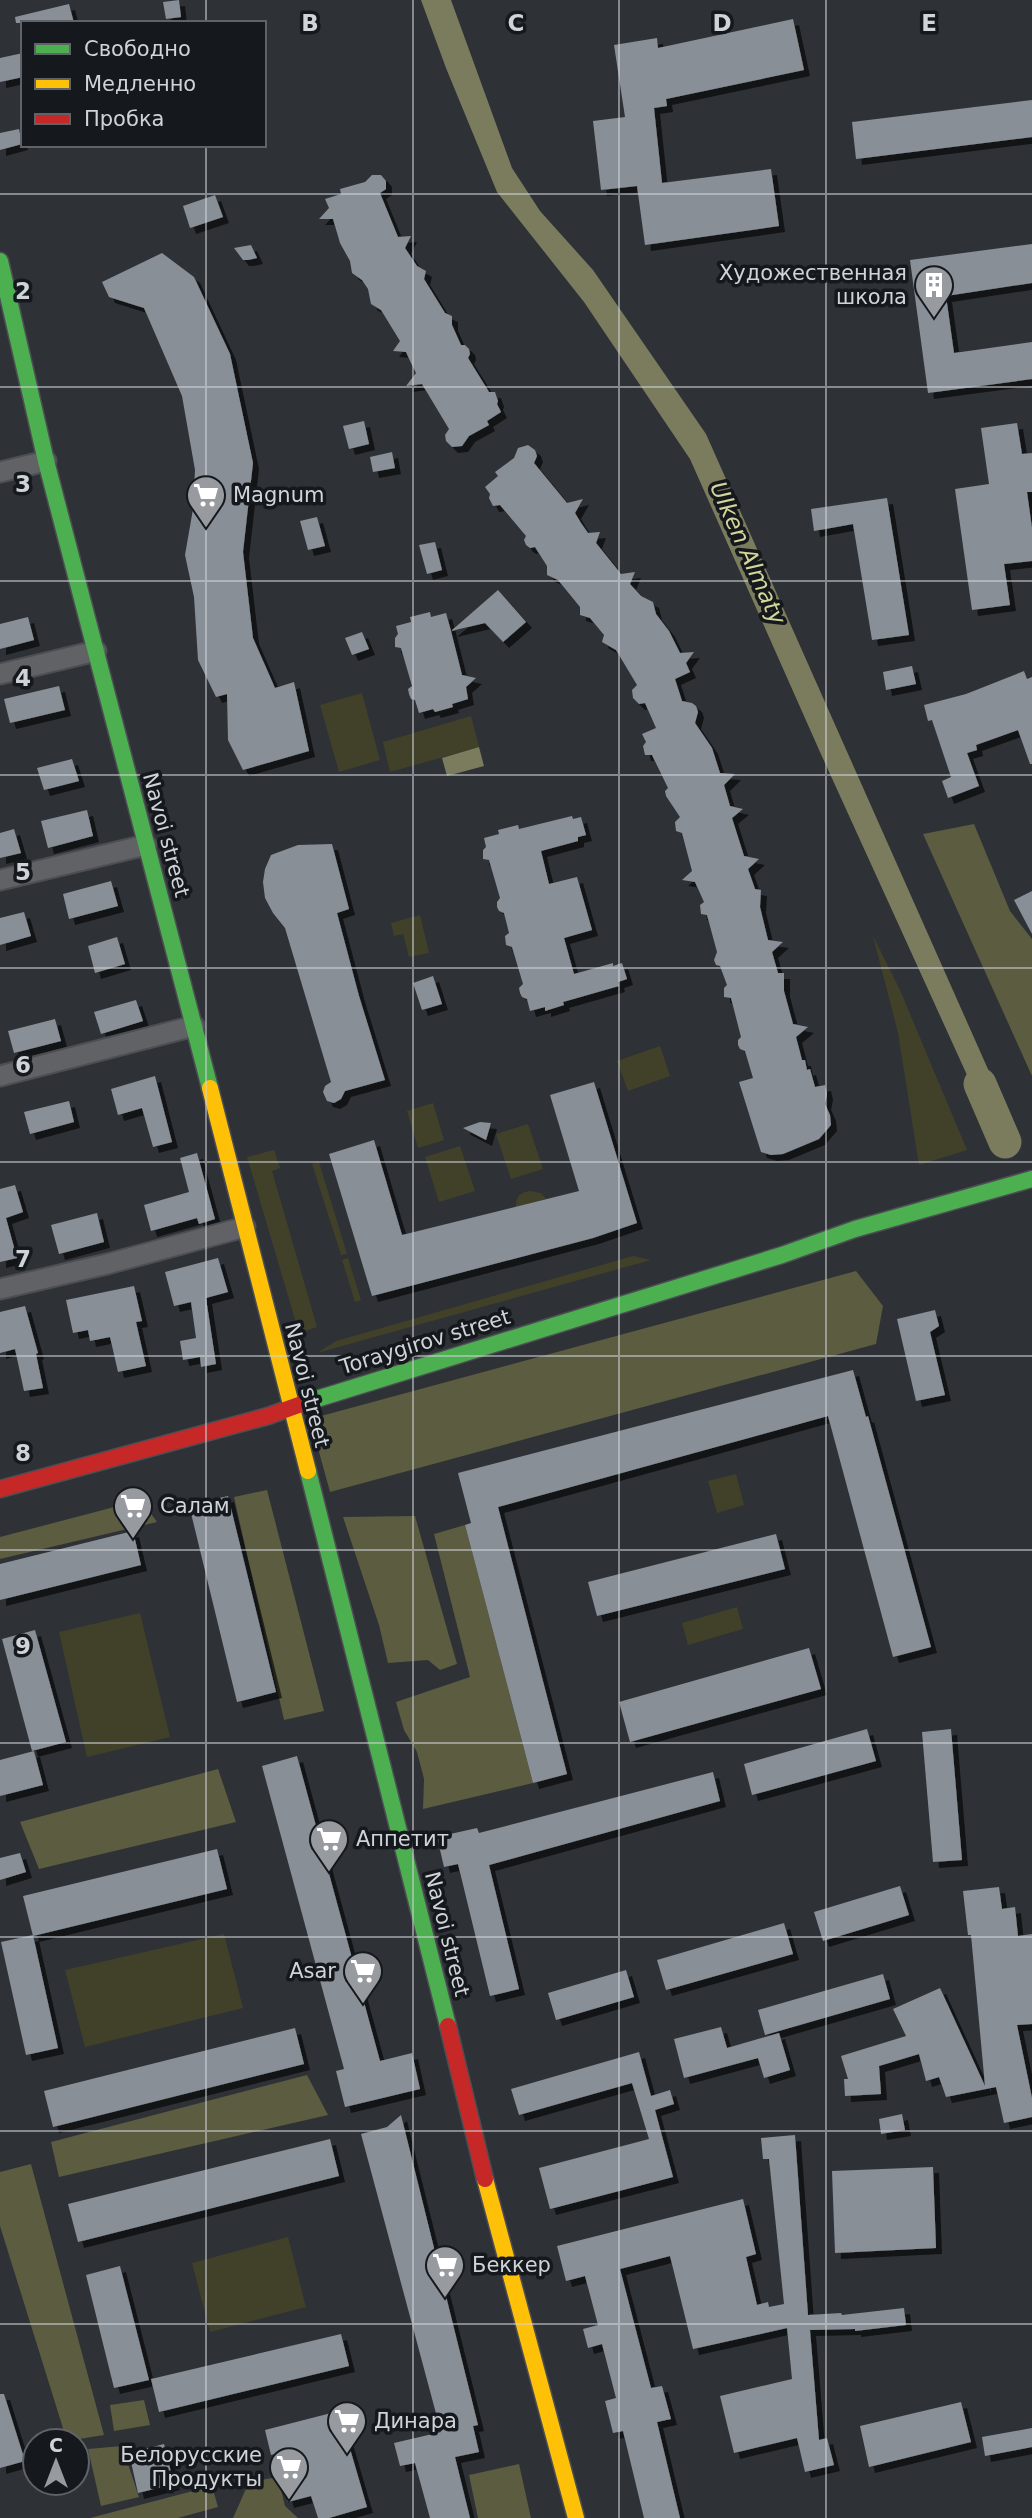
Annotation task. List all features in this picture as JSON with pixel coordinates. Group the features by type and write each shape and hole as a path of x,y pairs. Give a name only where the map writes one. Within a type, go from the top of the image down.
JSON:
{"street":[{"name":"Navoi street","path":"0,261 46,461 292,1409 482,2167 576,2518"},
{"path":"0,472 46,461"},
{"path":"0,674 96,651"},
{"path":"0,880 146,845"},
{"path":"0,1076 194,1026"},
{"name":"Toraygirov street","path":"932,1215 1032,1180"},
{"name":"Toraygirov street","path":"0,1489 292,1409 328,1395 782,1255 855,1229 1032,1194"},
{"path":"0,1289 245,1227"}],"shaded area":[{"path":"362,693 380,760 339,772 320,705"},
{"path":"471,716 479,747 390,772 383,742"},
{"path":"974,824 1010,911 1032,939 1032,1076 923,834"},
{"path":"420,915 429,953 409,957 403,934 394,936 391,923"},
{"path":"873,936 900,990 967,1150 919,1165 898,1033"},
{"path":"660,1046 670,1076 628,1091 617,1061"},
{"path":"433,1103 444,1140 418,1148 407,1111"},
{"path":"528,1124 543,1169 511,1179 496,1134"},
{"path":"460,1146 475,1191 439,1202 425,1157"},
{"path":"274,1150 280,1168 272,1171 317,1327 299,1333 247,1157"},
{"path":"319,1162 347,1254 341,1255 312,1164"},
{"path":"530,1191 541,1193 546,1199 516,1207 519,1196"},
{"path":"633,1256 651,1260 317,1353 336,1341"},
{"path":"348,1258 361,1300 355,1302 342,1260"},
{"path":"856,1271 883,1306 876,1344 330,1492 310,1419"},
{"path":"736,1474 744,1505 717,1513 708,1481"},
{"path":"267,1490 324,1711 284,1720 234,1497"},
{"path":"141,1500 157,1522 0,1559 0,1537"},
{"path":"415,1516 457,1664 440,1670 428,1660 388,1663 379,1625 343,1517"},
{"path":"465,1525 533,1783 423,1809 424,1779 417,1752 404,1730 396,1702 470,1677 434,1534"},
{"path":"737,1607 743,1629 688,1645 682,1623"},
{"path":"140,1613 170,1737 87,1757 59,1632"},
{"path":"218,1769 236,1822 39,1869 20,1822"},
{"path":"224,1934 243,2008 85,2047 65,1970"},
{"path":"307,2075 328,2115 59,2177 51,2142"},
{"path":"31,2164 104,2435 91,2437 91,2427 63,2427 0,2226 0,2172"},
{"path":"288,2237 306,2307 210,2332 192,2263"},
{"path":"144,2400 150,2425 114,2431 110,2405"},
{"path":"122,2446 139,2497 101,2506 91,2462 91,2449"},
{"path":"519,2464 531,2518 478,2518 469,2475"},
{"path":"278,2477 285,2506 298,2518 233,2518 249,2482"},
{"path":"212,2486 218,2507 178,2518 90,2518"}],"water":[{"path":"421,0 451,0 512,168 540,211 593,270 706,434 1003,1103 998,1125 984,1110 972,1086 690,459 584,302 497,192"},
{"path":"479,747 484,766 447,776 442,758"}],"building":[{"path":"179,0 181,17 166,19 163,2"},
{"path":"69,4 73,21 16,23 15,17"},
{"path":"793,19 804,70 666,99 667,106 654,108 662,183 771,169 779,226 645,245 637,186 601,190 593,121 625,117 614,45 657,38 658,48"},
{"path":"21,53 21,77 0,82 0,58"},
{"path":"1032,100 1032,137 856,159 852,122"},
{"path":"19,129 21,144 0,150 0,133"},
{"path":"372,175 381,175 386,181 386,189 380,193 398,237 411,236 405,248 417,266 426,271 424,279 445,313 452,316 452,325 461,345 469,349 468,358 489,392 495,392 498,401 501,412 487,421 489,425 469,436 462,446 452,447 446,441 445,435 449,429 422,384 406,386 416,373 406,352 393,351 400,341 381,310 371,304 368,289 362,280 352,273 333,219 319,219 329,208 325,199 341,194 340,189 365,182"},
{"path":"215,195 223,217 190,228 183,206"},
{"name":"Художественная школа","path":"1032,244 1032,283 946,296 954,353 1032,342 1032,379 928,393 910,260"},
{"path":"251,245 257,258 243,260 234,248"},
{"path":"162,253 194,277 230,354 253,463 243,552 253,638 275,688 294,682 309,751 243,770 228,740 227,694 216,697 198,660 194,597 185,555 193,509 195,470 182,396 144,308 109,297 102,282"},
{"path":"364,421 369,444 349,449 343,426"},
{"path":"1017,423 1022,454 1032,453 1032,492 1027,492 1032,528 1032,561 1004,564 1010,605 972,610 955,489 989,484 981,428"},
{"path":"528,445 535,450 537,456 534,463 567,503 583,499 575,513 581,523 588,533 600,532 596,543 621,574 635,572 630,584 641,596 653,602 656,614 669,631 680,653 694,652 686,663 690,672 675,679 682,701 696,706 698,712 695,723 712,748 720,773 735,774 724,785 730,806 743,809 732,818 744,856 759,859 748,869 755,889 761,890 760,907 768,940 783,942 772,952 778,973 784,973 784,991 793,1024 808,1027 796,1037 802,1060 805,1060 807,1070 810,1069 815,1087 825,1085 827,1094 825,1104 831,1125 819,1139 783,1154 761,1152 739,1082 753,1078 745,1051 738,1045 741,1037 731,998 724,997 724,988 727,985 720,966 716,965 714,960 717,952 707,915 701,914 700,905 704,902 695,882 682,880 692,871 682,833 676,831 675,822 680,817 666,796 665,791 668,788 652,755 645,755 643,746 646,742 642,734 656,728 645,703 639,704 633,698 632,690 637,685 616,650 602,642 604,635 590,618 580,615 580,607 558,580 547,575 547,566 535,547 526,545 526,536 500,505 493,506 485,487 498,476 495,472 514,458 518,448"},
{"path":"392,452 395,468 373,472 370,457"},
{"path":"887,498 909,635 872,640 853,524 814,531 811,509"},
{"path":"317,517 325,546 308,550 300,521"},
{"path":"435,542 442,570 427,574 419,545"},
{"path":"498,590 526,622 503,642 485,623 451,631"},
{"path":"430,612 431,617 446,613 462,675 476,678 466,687 468,699 452,704 453,707 419,713 415,700 411,699 409,694 408,689 412,686 401,648 395,647 398,634 396,626 411,622 410,617"},
{"path":"28,617 34,640 0,649 0,624"},
{"path":"362,632 369,649 352,655 345,638"},
{"path":"912,666 916,684 886,690 883,672"},
{"path":"1024,671 1027,679 1032,677 1032,764 1018,730 976,745 977,750 967,753 979,786 948,798 942,781 951,777 932,720 928,721 924,705 966,694"},
{"path":"59,686 65,710 10,723 4,699"},
{"path":"72,759 79,781 44,790 37,768"},
{"path":"87,810 93,836 48,848 41,821"},
{"path":"572,816 573,819 581,817 586,835 578,837 578,841 541,851 549,884 577,877 592,930 564,938 574,974 622,963 627,979 618,982 619,986 563,1002 564,1005 545,1011 545,1007 530,1011 527,999 520,993 519,988 523,984 512,947 506,945 505,936 509,933 504,913 497,907 500,898 489,860 483,859 483,850 486,847 484,838 499,834 498,830 518,825 519,829"},
{"path":"14,829 21,853 0,858 0,833"},
{"path":"332,844 349,909 337,913 385,1080 345,1091 341,1099 334,1103 327,1101 323,1092 325,1086 331,1082 285,928 265,898 263,882 271,855 298,845"},
{"path":"111,881 118,906 69,919 63,894"},
{"path":"1032,891 1032,934 1014,900"},
{"path":"24,912 31,936 0,945 0,918"},
{"path":"117,937 125,964 95,973 88,946"},
{"path":"433,976 442,1004 422,1010 413,983"},
{"path":"136,1000 143,1021 101,1034 94,1012"},
{"path":"55,1019 61,1041 14,1053 8,1031"},
{"path":"155,1076 172,1142 153,1147 142,1108 118,1115 111,1089"},
{"path":"594,1082 637,1223 593,1238 372,1296 329,1154 374,1140 402,1235 579,1191 550,1095"},
{"path":"69,1101 74,1122 30,1134 24,1112"},
{"path":"480,1122 491,1123 486,1140 463,1128"},
{"path":"197,1153 215,1219 199,1224 197,1218 151,1231 144,1205 189,1192 180,1158"},
{"path":"15,1185 23,1212 6,1218 17,1258 0,1262 0,1189"},
{"path":"97,1213 104,1242 59,1254 51,1225"},
{"path":"218,1258 228,1292 206,1298 216,1364 201,1367 200,1357 183,1360 180,1341 196,1338 191,1302 174,1306 165,1272"},
{"path":"134,1286 142,1321 136,1322 146,1366 118,1372 110,1337 90,1341 88,1330 73,1333 66,1300"},
{"path":"25,1306 38,1353 36,1354 43,1388 24,1391 15,1349 0,1353 0,1312"},
{"path":"935,1310 939,1326 930,1332 945,1395 916,1401 897,1319"},
{"path":"853,1370 931,1647 893,1657 828,1416 498,1507 567,1774 533,1783 465,1525 471,1523 458,1473"},
{"path":"228,1496 276,1692 237,1702 189,1505"},
{"path":"133,1531 141,1565 0,1600 0,1564"},
{"path":"776,1534 785,1569 597,1616 588,1582"},
{"path":"35,1630 66,1742 32,1751 2,1639"},
{"path":"809,1648 821,1689 630,1742 619,1702"},
{"path":"867,1729 876,1761 752,1795 744,1764"},
{"path":"951,1729 962,1860 933,1862 922,1732"},
{"path":"34,1751 43,1785 0,1796 0,1760"},
{"path":"297,1756 380,2061 412,2053 420,2089 345,2107 336,2071 344,2069 262,1766"},
{"path":"713,1772 720,1801 489,1865 519,1989 490,1996 458,1864 444,1867 437,1837 477,1828 479,1833"},
{"path":"217,1849 227,1889 33,1936 23,1896"},
{"path":"20,1853 26,1872 0,1880 0,1858"},
{"path":"900,1886 909,1915 823,1941 814,1912"},
{"path":"999,1887 1002,1909 1015,1907 1018,1936 1032,1934 1032,2024 1017,2025 1032,2098 1032,2117 1004,2123 996,2087 946,2097 939,2077 926,2081 919,2054 879,2066 881,2094 845,2096 844,2079 848,2079 841,2056 906,2036 893,2009 940,1988 985,2086 971,1935 968,1935 963,1891"},
{"path":"784,1923 793,1954 666,1990 657,1960"},
{"path":"33,1935 58,2048 26,2055 1,1942"},
{"path":"626,1970 634,1997 556,2020 548,1993"},
{"path":"883,1974 890,1999 765,2035 758,2010"},
{"path":"721,2027 727,2048 779,2033 790,2070 764,2078 758,2058 684,2078 674,2039"},
{"path":"295,2028 304,2064 53,2127 44,2091"},
{"path":"639,2052 651,2096 670,2090 674,2104 655,2110 673,2177 550,2209 539,2168 649,2139 632,2083 519,2115 511,2089"},
{"path":"902,2114 905,2130 881,2134 879,2119"},
{"path":"401,2115 478,2425 473,2426 479,2452 455,2457 470,2518 430,2518 415,2463 400,2466 394,2443 441,2432 361,2134 387,2127"},
{"path":"795,2135 808,2315 842,2315 904,2308 906,2325 855,2331 810,2330 819,2440 827,2438 834,2465 805,2472 797,2438 734,2453 720,2396 792,2379 787,2328 693,2349 670,2256 620,2269 651,2388 662,2386 671,2419 657,2422 680,2518 644,2518 623,2431 613,2433 605,2401 616,2398 602,2344 588,2348 583,2329 598,2325 585,2276 566,2281 557,2246 743,2199 756,2254 746,2257 757,2305 768,2302 769,2307 784,2304 769,2159 763,2159 761,2138"},
{"path":"330,2139 339,2176 78,2242 68,2204"},
{"path":"933,2167 936,2248 835,2253 832,2171"},
{"path":"120,2266 149,2380 114,2388 86,2275"},
{"path":"341,2334 349,2366 159,2412 151,2379"},
{"path":"0,2394 4,2394 21,2448 21,2462 0,2468"},
{"path":"961,2402 971,2442 869,2467 860,2426"},
{"path":"339,2411 367,2507 329,2518 318,2518 311,2496 288,2502 275,2454 271,2455 265,2430"},
{"path":"1032,2428 1032,2447 985,2456 982,2437"},
{"path":"164,2444 174,2484 138,2493 129,2453"}],"waterway":[{"name":"Ulken Almaty","path":"980,1084 1005,1142"}],"traffic: fast":[{"path":"0,261 46,461 210,1088"},
{"path":"307,1402 782,1255 855,1229 1032,1179"},
{"path":"308,1471 448,2026"}],"traffic: slow":[{"path":"210,1088 308,1471"},
{"path":"485,2179 576,2518"}],"traffic: jam":[{"path":"0,1489 268,1416 307,1402"},
{"path":"448,2026 485,2179"}],"place":[{"name":"Художественная школа","path":"934,319"},
{"name":"Magnum","path":"206,529"},
{"name":"Салам","path":"133,1540"},
{"name":"Аппетит","path":"329,1873"},
{"name":"Asar","path":"363,2005"},
{"name":"Беккер","path":"445,2299"},
{"name":"Динара","path":"347,2455"},
{"name":"Белорусские Продукты","path":"289,2501"}]}
